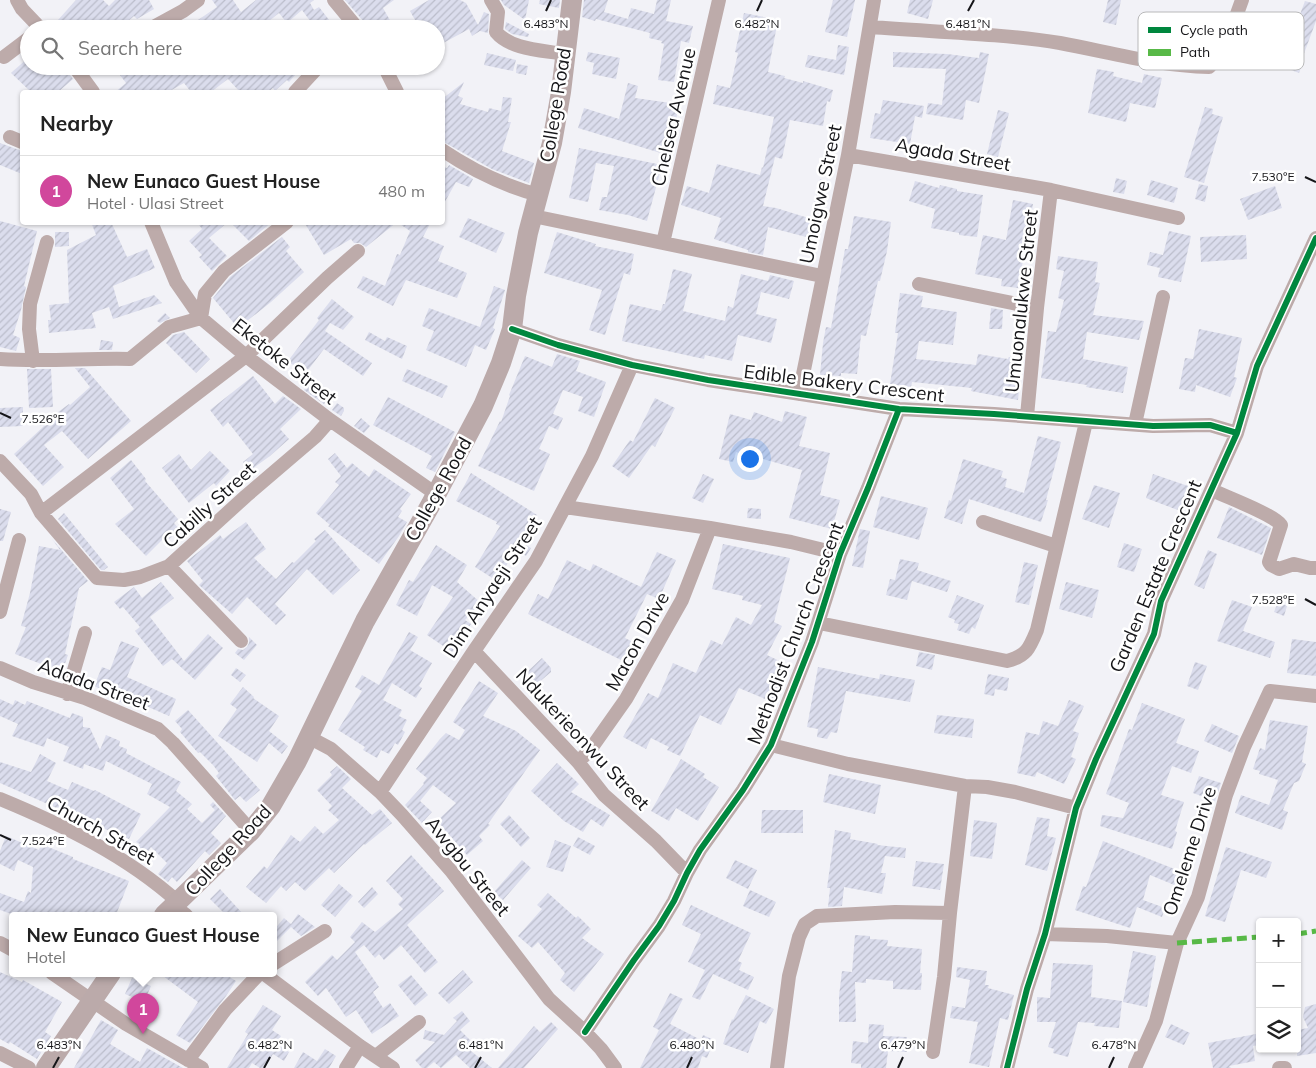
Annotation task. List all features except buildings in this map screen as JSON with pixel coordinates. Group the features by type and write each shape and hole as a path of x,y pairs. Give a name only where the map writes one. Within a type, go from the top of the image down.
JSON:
{"main road":[{"name":"College Road","path":"176,909 251,831 271,806 307,739 365,621 483,406 512,329 520,274 552,143 561,92 564,54 572,0"},
{"path":"46,1068 108,977"}],"street":[{"path":"16,0 32,20"},
{"path":"166,20 198,0"},
{"path":"334,0 348,20"},
{"path":"491,0 498,12 496,32 502,40 521,46 564,54"},
{"name":"Chelsea Avenue","path":"664,243 719,0"},
{"name":"Umoigwe Street","path":"799,394 848,155 871,27 874,0"},
{"path":"1238,12 1242,0"},
{"path":"871,27 999,36 1058,43 1138,58"},
{"path":"4,57 20,45"},
{"path":"84,75 92,90"},
{"path":"297,90 311,75"},
{"path":"388,75 396,90"},
{"path":"445,152 517,190 539,195"},
{"name":"Agada Street","path":"848,155 1051,190 1178,218"},
{"name":"Umuonalukwe Street","path":"1027,416 1051,190"},
{"path":"534,216 822,276"},
{"name":"Eketoke Street","path":"153,225 176,282 201,318 246,356 330,420 436,494"},
{"path":"0,359 33,361 88,358 130,359 170,327 201,318 205,294 224,271 283,225"},
{"name":"Garden Estate Crescent","path":"1007,1068 1027,989 1045,934 1076,808 1096,759 1154,634 1162,601 1237,433 1258,366 1316,238"},
{"path":"33,361 29,329 30,304 47,242"},
{"path":"41,513 246,356 327,278 358,251"},
{"path":"919,284 1037,308"},
{"path":"1135,424 1163,297"},
{"name":"Edible Bakery Crescent","path":"512,329 558,345 632,365 708,380 899,409 1027,416 1153,426 1210,425 1237,433"},
{"name":"Dim Anyaeji Street","path":"380,792 536,561 592,456 632,365"},
{"name":"Methodist Church Crescent","path":"585,1032 659,926 674,901 687,873 718,823 743,790 771,745 819,623 840,554 899,409"},
{"name":"Cabilly Street","path":"0,461 31,494 41,513 97,578 124,580 140,577 168,566 315,437 330,420"},
{"path":"819,623 1007,661 1019,658 1030,648 1037,630 1086,422"},
{"path":"1212,490 1266,514 1281,524 1269,562 1271,565 1279,568 1294,564 1316,568"},
{"path":"565,507 710,528 791,542 840,554"},
{"path":"983,522 1056,546"},
{"name":"Macon Drive","path":"578,762 590,750 631,691 682,600 710,528"},
{"path":"0,612 19,540"},
{"path":"168,566 241,641"},
{"path":"68,694 85,633"},
{"name":"Ndukerieonwu Street","path":"474,651 578,762 604,794 656,841 687,873"},
{"name":"Adada Street","path":"0,668 34,682 85,698 158,729 174,743 251,831"},
{"name":"Omeleme Drive","path":"1135,1068 1156,1021 1177,943 1198,897 1226,795 1248,738 1270,691 1316,696"},
{"name":"Awgbu Street","path":"307,739 314,740 330,749 380,792 452,872 509,945 530,977 549,999 601,1049 615,1068"},
{"path":"771,745 848,764 965,786 987,787 1016,792 1076,808"},
{"path":"933,1052 944,977 965,786"},
{"name":"Church Street","path":"0,799 92,842 139,870 176,909"},
{"path":"777,1068 790,976 799,937 806,924 817,916 895,912 950,913"},
{"path":"277,961 325,931"},
{"path":"1045,934 1126,938 1177,943"},
{"path":"58,977 126,1024 202,1068"},
{"path":"188,1060 225,1010 258,977"},
{"path":"267,977 360,1046 393,1068"},
{"path":"376,1056 419,1022"},
{"path":"346,1068 360,1046"},
{"path":"0,1053 29,1068"},
{"path":"1279,1068 1285,1068"}],"marked path":[{"path":"1301,933 1316,931"},
{"path":"1177,943 1256,937"}],"cycle path":[{"path":"1007,1068 1027,989 1045,934 1076,808 1096,759 1154,634 1161,601 1237,433 1257,366 1316,238"},
{"path":"512,329 558,345 632,365 708,380 899,409 1153,426 1210,425 1237,433"},
{"path":"585,1032 659,926 700,850 743,790 771,745 812,642 840,554 899,409"}],"place":[{"name":"New Eunaco Guest House","path":"143,1034"}]}
